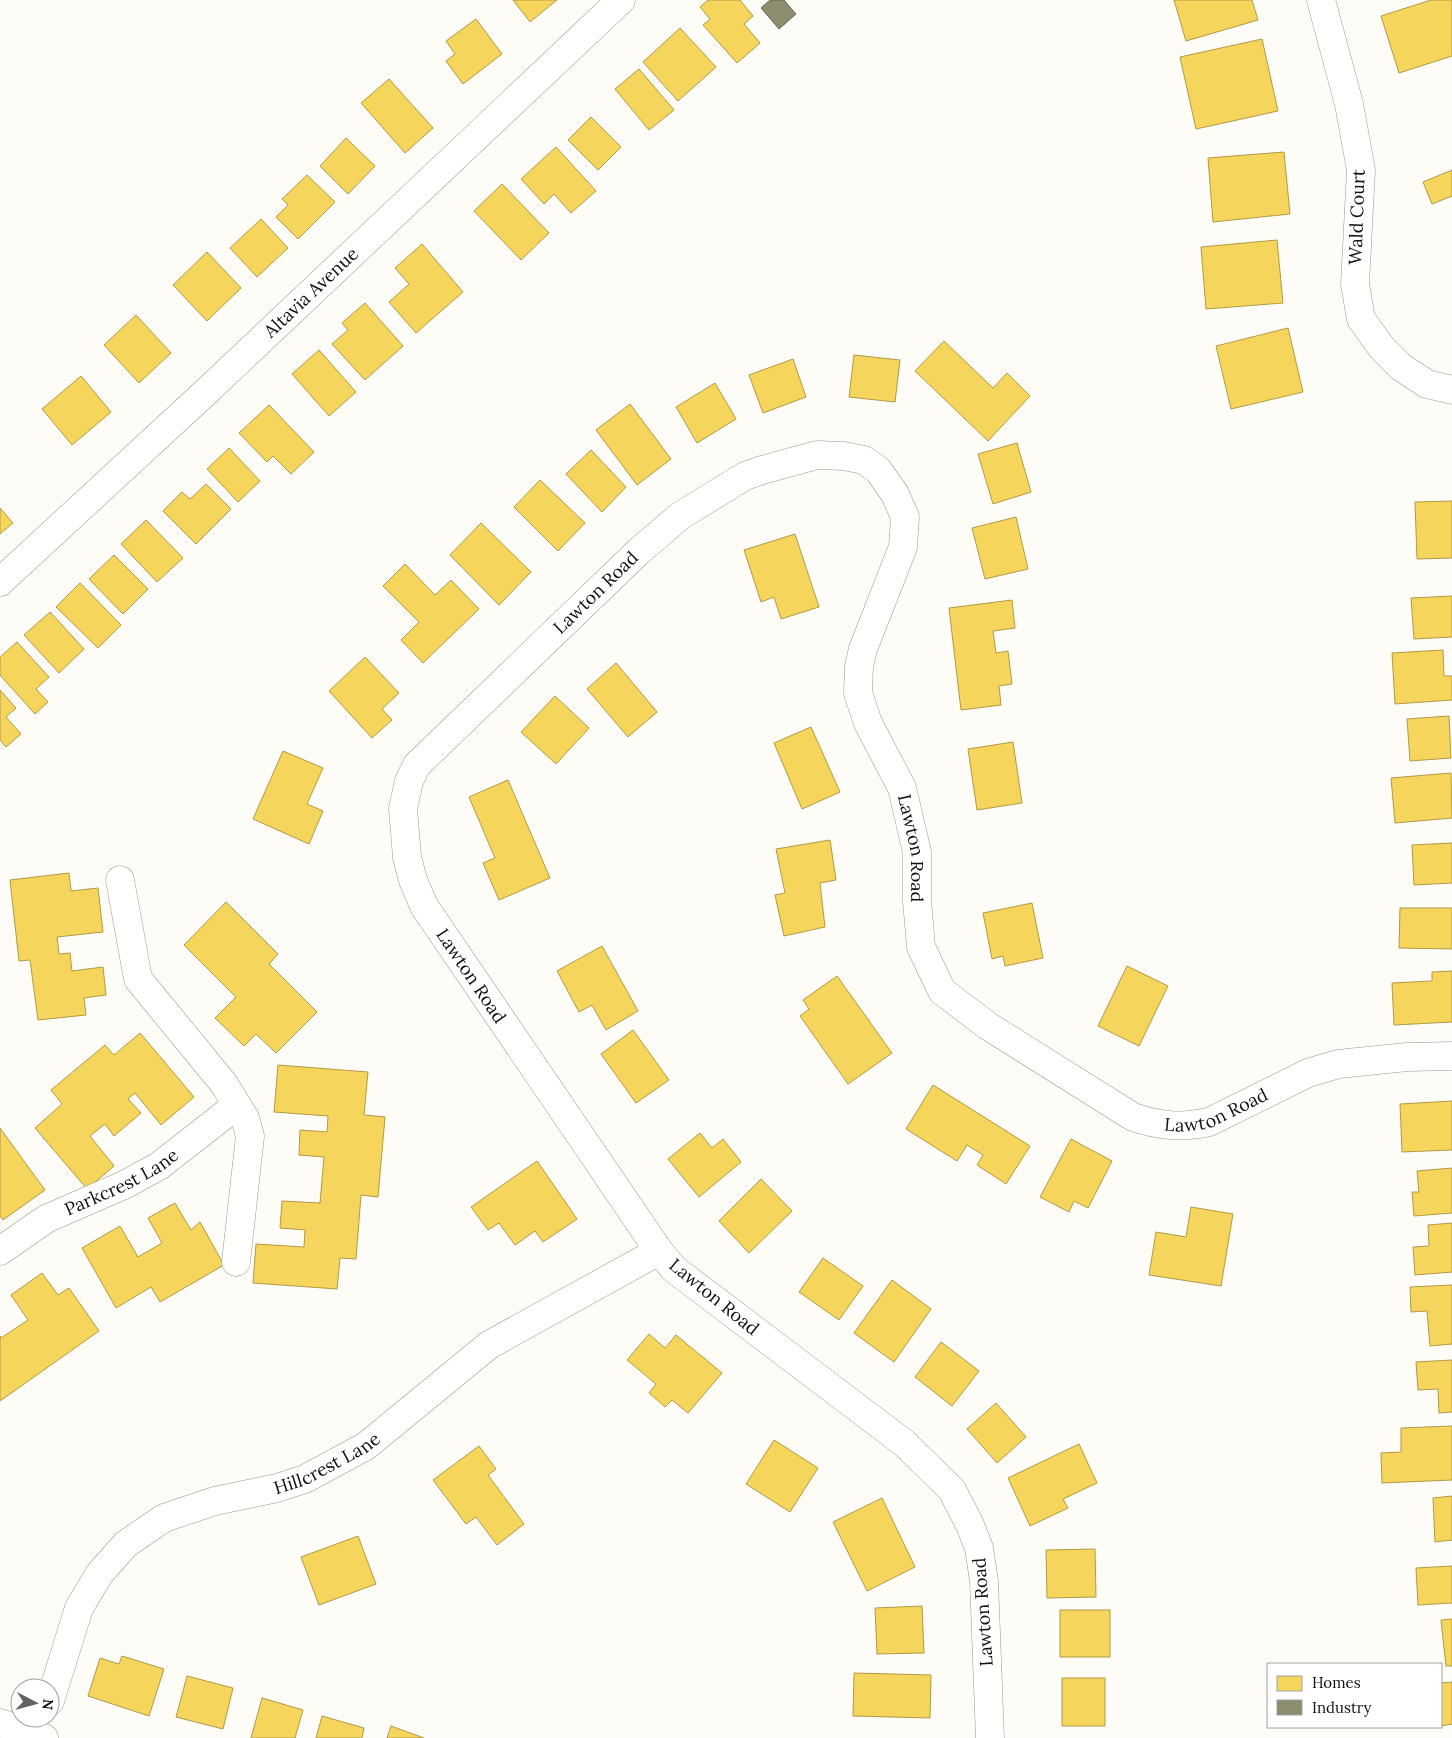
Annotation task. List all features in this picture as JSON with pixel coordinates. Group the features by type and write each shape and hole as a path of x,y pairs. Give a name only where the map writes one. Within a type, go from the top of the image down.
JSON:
{"street":[{"name":"Altavia Avenue","path":"0,582 208,390 621,0"},
{"name":"Wald Court","path":"1321,0 1349,104 1361,170 1355,284 1361,318 1382,348 1401,367 1427,384 1452,390"},
{"name":"Lawton Road","path":"990,1738 984,1581 979,1548 970,1525 952,1490 904,1443 674,1269 659,1251 424,906 413,880 407,857 403,809 409,781 417,765 638,552 680,516 745,476 762,470 817,455 844,456 864,460 878,470 895,494 905,517 903,547 863,649 859,666 858,693 868,723 902,788 917,852 917,901 921,947 942,991 988,1026 1133,1117 1155,1124 1192,1126 1209,1122 1308,1073 1338,1064 1408,1057 1452,1056"},
{"path":"120,880 138,978 224,1084 245,1118 250,1136 236,1262"},
{"name":"Parkcrest Lane","path":"0,1251 46,1219 124,1185 159,1166 236,1105"},
{"name":"Hillcrest Lane","path":"57,1678 79,1608 100,1573 126,1544 164,1518 215,1500 277,1488 306,1479 366,1446 489,1345 659,1251"},
{"path":"0,1723 43,1731"}],"building: Homes":[{"path":"513,0 557,0 530,22"},
{"path":"708,0 740,0 753,16 744,24 760,43 737,63 703,25 710,19 700,7"},
{"path":"1174,0 1252,0 1258,20 1186,41"},
{"path":"1431,0 1452,0 1452,56 1399,73 1381,16"},
{"path":"476,19 502,54 463,84 446,61 455,54 446,41"},
{"path":"680,28 716,67 678,101 643,62"},
{"path":"1262,39 1278,111 1196,129 1180,57"},
{"path":"639,69 674,110 649,130 615,89"},
{"path":"389,79 433,128 405,153 361,103"},
{"path":"591,117 621,147 598,170 568,140"},
{"path":"346,138 375,166 348,194 320,166"},
{"path":"556,147 596,191 571,213 554,194 544,204 521,179"},
{"path":"1284,152 1290,214 1213,222 1208,158"},
{"path":"1452,170 1452,196 1432,204 1423,182"},
{"path":"307,175 335,202 298,239 276,217 288,205 282,199"},
{"path":"502,184 549,233 521,260 474,211"},
{"path":"261,219 288,248 257,277 230,248"},
{"path":"1277,240 1283,303 1206,309 1201,247"},
{"path":"422,244 463,292 416,333 389,302 409,284 395,268"},
{"path":"207,252 241,288 207,321 173,285"},
{"path":"365,303 403,346 365,380 332,344 348,330 342,323"},
{"path":"136,315 171,353 139,383 104,345"},
{"path":"1288,328 1303,392 1231,409 1216,346"},
{"path":"944,341 993,388 1007,373 1030,396 988,441 915,371"},
{"path":"319,350 356,392 329,416 292,374"},
{"path":"854,355 900,360 895,402 849,397"},
{"path":"793,359 806,397 763,413 749,375"},
{"path":"81,376 111,412 72,445 42,409"},
{"path":"715,383 736,419 697,443 676,407"},
{"path":"630,404 671,459 637,485 596,430"},
{"path":"269,405 314,452 291,474 273,456 267,462 239,433"},
{"path":"1017,443 1031,492 993,504 978,454"},
{"path":"229,448 260,481 238,502 207,469"},
{"path":"591,450 626,487 602,512 566,474"},
{"path":"540,480 585,523 558,551 514,507"},
{"path":"206,484 231,509 196,544 163,511 182,492 190,499"},
{"path":"1452,501 1452,558 1417,559 1415,502"},
{"path":"0,508 13,523 0,534"},
{"path":"1016,517 1028,569 985,579 972,528"},
{"path":"146,520 183,558 157,582 121,544"},
{"path":"481,523 531,572 499,605 450,555"},
{"path":"795,534 819,607 781,619 774,597 761,602 744,550"},
{"path":"114,555 148,589 123,614 89,579"},
{"path":"405,564 435,595 451,580 479,609 423,663 401,640 419,622 383,586"},
{"path":"80,583 121,625 98,648 56,607"},
{"path":"1452,596 1452,637 1414,639 1411,598"},
{"path":"1012,600 1015,628 993,631 996,653 1008,651 1012,684 999,686 1001,705 961,710 949,608"},
{"path":"50,612 84,649 59,673 24,635"},
{"path":"17,642 49,677 36,689 48,702 35,714 0,675 0,657"},
{"path":"1443,650 1444,676 1452,676 1452,700 1395,704 1392,653"},
{"path":"365,657 399,693 382,709 392,720 372,738 329,691"},
{"path":"616,663 657,712 628,737 587,689"},
{"path":"0,690 16,708 6,717 21,734 6,747 0,740"},
{"path":"555,696 589,728 556,764 521,732"},
{"path":"1449,716 1451,758 1410,761 1407,719"},
{"path":"811,727 840,792 802,809 774,743"},
{"path":"1013,742 1022,803 977,810 968,749"},
{"path":"283,751 323,768 307,804 323,811 309,844 253,819"},
{"path":"1451,773 1452,818 1395,823 1391,778"},
{"path":"508,780 550,878 499,900 483,863 495,858 469,797"},
{"path":"830,840 836,880 820,883 825,927 784,936 775,895 785,893 776,849"},
{"path":"1452,843 1452,883 1414,885 1412,845"},
{"path":"69,873 71,891 98,888 103,932 57,937 59,954 70,953 72,971 103,967 106,995 84,998 86,1015 38,1020 30,960 19,961 10,880"},
{"path":"226,902 278,954 269,964 317,1012 276,1053 256,1034 244,1046 215,1018 236,997 184,945"},
{"path":"1032,903 1043,958 1005,966 1003,956 992,959 983,913"},
{"path":"1400,908 1452,908 1452,949 1399,948"},
{"path":"602,946 638,1011 606,1030 592,1005 579,1012 557,971"},
{"path":"1127,966 1168,986 1139,1046 1098,1026"},
{"path":"1452,971 1452,1022 1394,1025 1392,983 1432,981 1432,972"},
{"path":"837,976 892,1053 848,1084 800,1016 809,1009 803,1000"},
{"path":"633,1030 669,1080 636,1103 601,1054"},
{"path":"140,1033 194,1097 161,1125 135,1093 128,1099 141,1113 114,1136 105,1124 90,1136 114,1166 87,1189 35,1128 62,1104 51,1090 105,1045 114,1055"},
{"path":"278,1065 368,1072 364,1115 385,1117 378,1197 361,1195 356,1259 340,1258 337,1289 253,1283 256,1244 304,1247 305,1230 280,1228 282,1201 320,1203 324,1157 299,1155 300,1130 327,1132 328,1116 274,1112"},
{"path":"933,1085 1030,1146 1006,1184 977,1165 983,1155 967,1145 957,1161 906,1129"},
{"path":"1452,1101 1452,1150 1402,1152 1400,1104"},
{"path":"0,1128 45,1190 3,1220 0,1216"},
{"path":"700,1133 712,1148 723,1139 741,1162 699,1197 668,1159"},
{"path":"1071,1139 1112,1161 1088,1208 1074,1201 1069,1212 1040,1197"},
{"path":"537,1161 577,1219 543,1242 535,1231 515,1245 499,1223 488,1230 471,1207"},
{"path":"1452,1168 1452,1213 1414,1216 1412,1192 1419,1192 1417,1171"},
{"path":"761,1179 792,1211 749,1253 719,1221"},
{"path":"175,1203 191,1230 200,1222 224,1265 160,1302 151,1287 116,1308 82,1248 120,1226 138,1257 162,1243 148,1218"},
{"path":"1191,1207 1233,1214 1221,1286 1149,1275 1156,1232 1186,1237"},
{"path":"1452,1223 1452,1272 1415,1275 1413,1247 1429,1246 1428,1225"},
{"path":"823,1258 863,1286 839,1320 799,1292"},
{"path":"42,1273 58,1295 69,1288 99,1331 0,1401 0,1336 1,1338 28,1320 11,1295"},
{"path":"892,1280 931,1309 894,1362 854,1333"},
{"path":"1452,1285 1452,1344 1430,1346 1427,1311 1411,1312 1410,1287"},
{"path":"649,1334 665,1348 676,1335 722,1373 688,1413 672,1400 665,1407 649,1393 656,1384 627,1360"},
{"path":"941,1342 979,1371 952,1406 915,1377"},
{"path":"1452,1360 1452,1412 1439,1413 1438,1389 1418,1390 1416,1362"},
{"path":"996,1403 1026,1437 997,1463 967,1429"},
{"path":"1452,1426 1452,1480 1382,1483 1381,1453 1401,1452 1401,1428"},
{"path":"774,1440 818,1468 790,1512 746,1484"},
{"path":"1079,1444 1097,1483 1063,1499 1068,1508 1030,1526 1008,1478"},
{"path":"479,1446 496,1469 488,1475 524,1524 497,1545 476,1517 466,1524 433,1480"},
{"path":"1452,1496 1452,1540 1435,1542 1433,1498"},
{"path":"882,1498 915,1567 867,1591 833,1522"},
{"path":"358,1536 376,1584 319,1605 301,1557"},
{"path":"1095,1549 1096,1597 1047,1598 1046,1550"},
{"path":"1452,1566 1452,1603 1418,1605 1416,1568"},
{"path":"922,1606 924,1653 877,1654 875,1608"},
{"path":"1060,1610 1110,1610 1110,1657 1060,1657"},
{"path":"1452,1619 1452,1666 1446,1666 1441,1620"},
{"path":"122,1656 164,1669 149,1716 88,1696 100,1658 119,1664"},
{"path":"854,1673 931,1675 930,1718 853,1716"},
{"path":"187,1676 233,1688 223,1729 176,1717"},
{"path":"1062,1678 1105,1678 1105,1726 1062,1726"},
{"path":"1452,1682 1452,1724 1442,1726 1442,1683"},
{"path":"262,1698 303,1710 295,1738 251,1738"},
{"path":"322,1716 364,1728 362,1738 316,1738"},
{"path":"391,1726 424,1738 387,1738"}],"building: Industry":[{"path":"770,0 784,0 796,14 779,29 761,8"}]}
